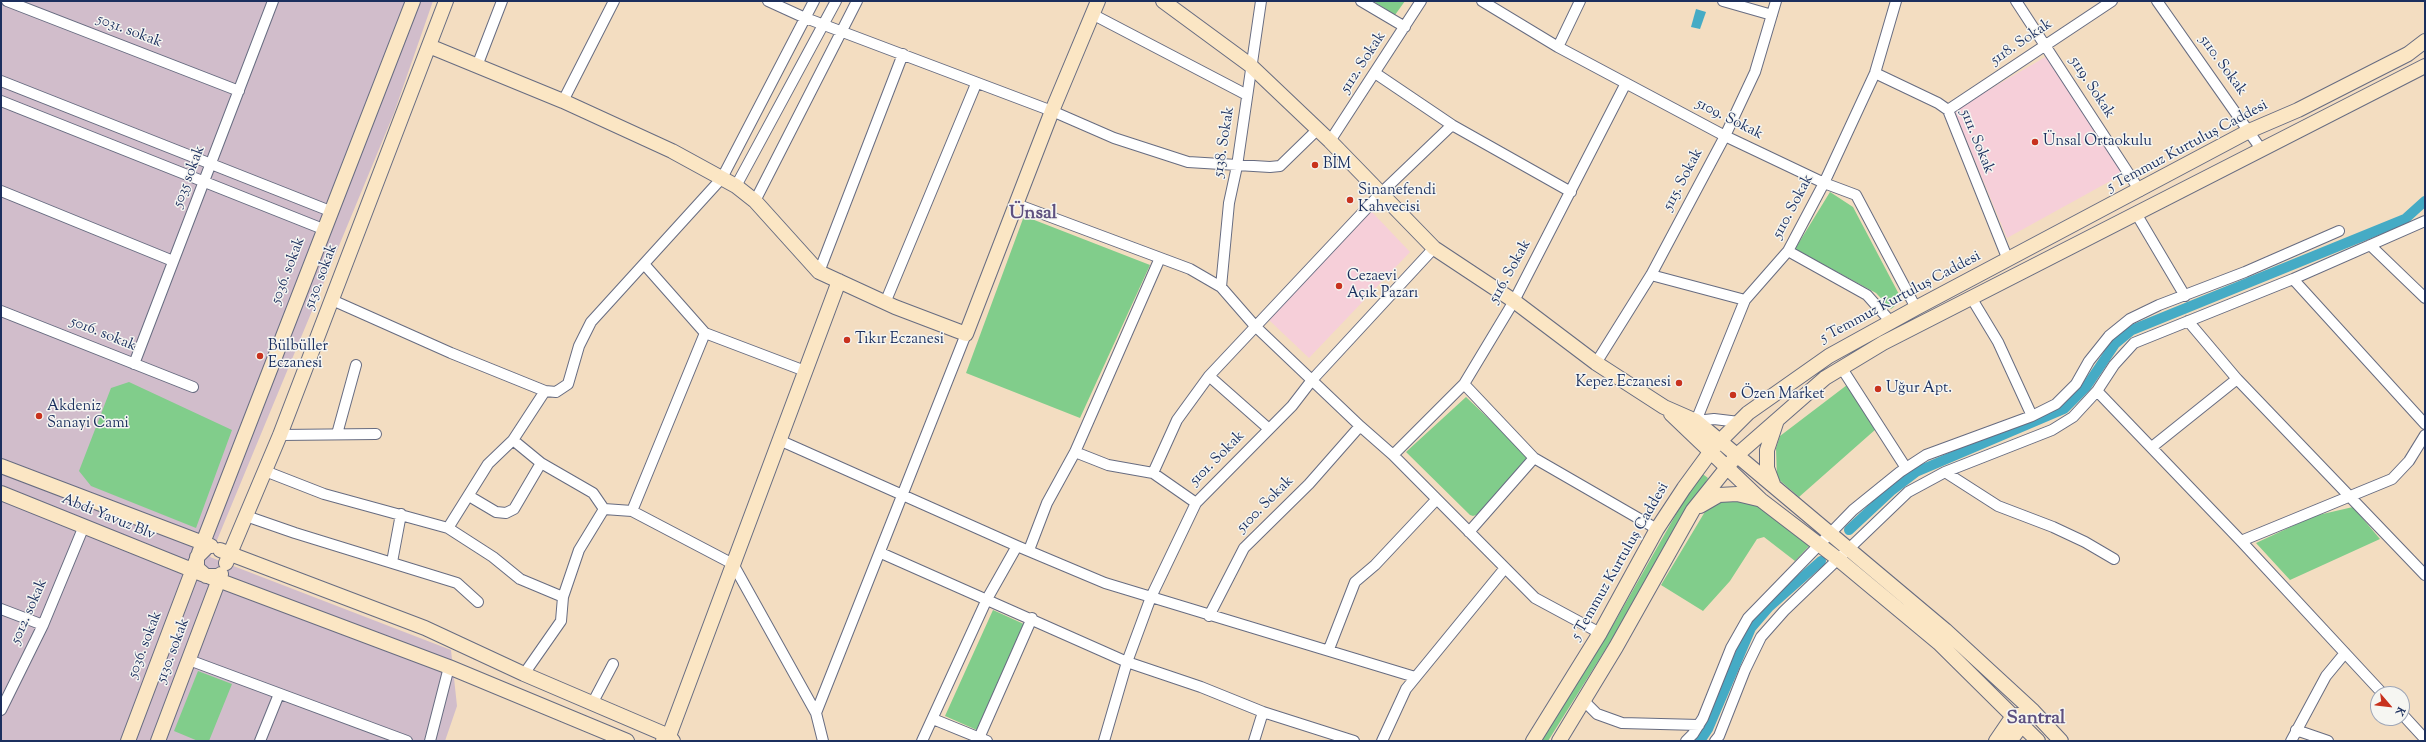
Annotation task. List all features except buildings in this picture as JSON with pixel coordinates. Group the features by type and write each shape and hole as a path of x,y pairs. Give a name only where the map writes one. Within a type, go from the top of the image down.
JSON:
{"main road":[{"name":"5036. sokak","path":"128,741 211,562 323,229 413,1"},
{"name":"5130. sokak","path":"158,741 189,660 211,562 246,516 265,471 446,1"},
{"path":"1164,1 1250,65 1318,129 1434,248 1514,300 1596,363 1664,407 1710,453 1761,500 1838,559 1939,643 2038,741"},
{"path":"429,46 563,101 672,151 736,186 755,201 819,272 885,302 966,334 1094,5"},
{"name":"5 Temmuz Kurtuluş Caddesi","path":"1533,741 1600,633 1657,529 1710,453 1739,422 1779,390 1829,356 1916,308 2140,191 2249,131 2298,110 2408,54 2425,41"},
{"path":"1558,741 1584,701 1693,510 1737,455 1825,378 1841,367 2425,66"},
{"path":"2086,219 2094,237"},
{"path":"211,562 425,628 524,674 593,702 668,739 839,281"},
{"path":"1664,407 1696,418 1774,487 1945,630 2033,711 2061,741"},
{"path":"1774,487 1767,468 1767,450 1778,418"},
{"path":"1,466 211,562 449,667 626,741"},
{"name":"Abdi Yavuz Blv","path":"1,494 84,526 211,562"},
{"path":"1693,510 1719,495 1737,494 1761,500"},
{"path":"1996,741 2018,720 2033,711"},
{"path":"2010,741 2018,720"}],"street":[{"name":"5031. sokak","path":"8,1 239,91"},
{"name":"5035 sokak","path":"134,364 273,1"},
{"path":"478,66 502,1"},
{"path":"563,101 614,1"},
{"path":"768,1 805,18 903,54 976,84 1052,110 1114,138 1188,162 1237,166 1280,166 1318,129"},
{"path":"332,300 451,353 545,391 556,392 568,384 579,346 591,322 722,178 814,1"},
{"path":"736,186 836,1"},
{"path":"755,201 857,1"},
{"name":"5138. Sokak","path":"1221,287 1230,203 1237,166 1250,65 1261,1"},
{"path":"1361,1 1405,27"},
{"name":"5112. Sokak","path":"1330,141 1421,1"},
{"name":"5109. Sokak","path":"1482,1 1558,47 1724,136 1824,183 1856,195 1916,308"},
{"path":"1558,47 1580,1"},
{"path":"1723,1 1772,15"},
{"name":"5115. Sokak","path":"1596,363 1651,275 1724,136 1755,72 1776,1"},
{"name":"5110. Sokak","path":"1696,418 1745,300 1788,251 1824,183 1875,73 1896,1"},
{"name":"5119. Sokak","path":"2016,1 2140,191"},
{"name":"5118. Sokak","path":"1948,110 2112,1"},
{"name":"5110. Sokak","path":"2157,1 2261,150"},
{"path":"1094,5 1247,95"},
{"path":"819,272 903,54"},
{"path":"1375,73 1452,125 1571,192"},
{"name":"5111. Sokak","path":"1875,73 1938,103 1948,110 2008,260"},
{"path":"1,82 330,211"},
{"name":"5116. Sokak","path":"1393,455 1464,384 1514,300 1626,83"},
{"path":"885,302 976,84"},
{"path":"1,100 323,229"},
{"path":"1153,473 1176,420 1209,376 1381,193 1452,125"},
{"path":"1,191 173,261"},
{"path":"1016,204 1190,269 1221,287 1255,326 1360,426 1393,455 1535,598 1600,633"},
{"path":"2137,215 2185,296"},
{"path":"1715,741 1719,736 1745,670 1761,638 1784,611 1908,492 1945,472 2052,430 2073,417 2097,391 2114,365 2134,343 2293,279 2425,221"},
{"path":"1686,741 1698,725 1731,648 1748,618 1853,510 1906,468 1926,455 2032,416 2056,404 2071,389 2109,336 2130,319 2159,304 2185,296 2339,231"},
{"path":"2370,245 2425,298"},
{"name":"5101. Sokak","path":"1104,741 1126,662 1151,597 1196,503 1292,406 1312,380 1434,248"},
{"path":"1788,251 1867,296 1891,322"},
{"path":"1029,550 1047,503 1075,452 1160,258"},
{"path":"644,264 705,333 805,371"},
{"path":"1651,275 1745,300"},
{"path":"2293,279 2425,424"},
{"path":"1972,299 1998,342 2032,416"},
{"name":"5016. sokak","path":"1,311 193,388"},
{"path":"2188,321 2237,379 2352,497 2425,575"},
{"path":"632,511 705,333"},
{"path":"816,713 881,553 902,495 966,334"},
{"path":"337,434 356,365"},
{"path":"1841,367 1906,468"},
{"path":"1209,376 1268,429"},
{"path":"2152,447 2237,379"},
{"path":"1464,384 1534,458 1657,529"},
{"path":"448,528 488,464 513,440 545,391"},
{"path":"2097,391 2241,541 2376,686"},
{"path":"1696,418 1739,422"},
{"name":"5100. Sokak","path":"1209,616 1244,548 1309,484 1360,426"},
{"path":"280,435 376,434"},
{"path":"2241,541 2324,506 2352,497 2392,479 2409,461 2425,435"},
{"path":"513,440 541,463 593,493 604,509"},
{"path":"779,440 1017,546 1105,583 1209,616 1329,649 1415,677"},
{"path":"1075,452 1108,465 1153,473 1196,503"},
{"path":"1470,532 1534,458"},
{"path":"469,496 496,512 506,513 514,509 541,463"},
{"path":"265,471 324,494 448,528 493,557 520,579 563,597"},
{"path":"1945,472 1998,506 2059,530 2114,559"},
{"path":"1329,649 1355,582 1375,565 1436,500"},
{"path":"604,509 632,511 733,564 816,713 823,741"},
{"path":"524,674 561,621 563,597 579,550 604,509"},
{"path":"392,562 401,514"},
{"path":"246,516 295,533 457,583 478,602"},
{"name":"5012. sokak","path":"1,710 43,625 84,526"},
{"path":"922,741 987,599 1017,546"},
{"path":"881,553 1032,618 1126,662 1201,686 1263,712 1354,741"},
{"path":"1382,741 1406,689 1504,568"},
{"path":"1,609 43,625"},
{"path":"933,719 983,739 1032,618"},
{"path":"2291,741 2326,676 2345,653"},
{"path":"189,660 407,741"},
{"path":"593,702 613,664"},
{"path":"430,741 449,667"},
{"path":"260,741 280,694"},
{"path":"1584,701 1597,714 1622,724 1698,725"},
{"path":"1254,741 1263,712"},
{"path":"2410,723 2425,739"},
{"path":"2296,730 2328,741"}],"shaded area":[{"path":"1,1 433,1 394,113 210,557 451,650 457,706 445,741 1,741"},
{"name":"Ünsal Ortaokulu","path":"2047,56 2123,174 2007,238 1954,110"},
{"name":"Cezaevi Açık Pazarı","path":"1371,211 1410,252 1309,358 1269,320"}],"green space":[{"path":"1373,1 1405,1 1395,15"},
{"path":"1830,192 1853,207 1902,300 1891,309 1876,293 1795,249"},
{"path":"1024,216 1150,265 1080,418 966,373"},
{"path":"129,382 232,430 196,528 91,486 79,471 111,388"},
{"path":"1847,385 1876,429 1799,497 1777,478 1776,448 1780,436"},
{"path":"1466,397 1527,455 1528,458 1479,514 1473,516 1470,515 1406,452"},
{"path":"1700,472 1708,478 1622,623 1548,741 1540,741 1616,620"},
{"path":"1720,500 1741,501 1760,507 1810,545 1795,561 1764,537 1757,539 1730,581 1703,611 1661,585 1709,505"},
{"path":"2353,507 2380,539 2290,580 2256,543 2314,516"},
{"path":"993,610 1026,625 979,731 945,716"},
{"path":"198,671 232,684 209,741 198,741 174,731"}],"water":[{"path":"1696,9 1706,12 1700,29 1691,27"}],"waterway":[{"path":"1849,530 1891,491 1916,472 2064,409 2086,387 2115,344 2132,330 2405,219 2425,201"},
{"path":"1700,741 1708,729 1751,628 1769,607 1821,561"}],"place":[{"name":"Ünsal Ortaokulu","path":"2035,142"},
{"name":"BİM","path":"1315,165"},
{"name":"Sinanefendi Kahvecisi","path":"1350,200"},
{"name":"Cezaevi Açık Pazarı","path":"1339,286"},
{"name":"Tıkır Eczanesi","path":"847,340"},
{"name":"Bülbüller Eczanesi","path":"260,356"},
{"name":"Kepez Eczanesi","path":"1679,383"},
{"name":"Uğur Apt.","path":"1878,389"},
{"name":"Özen Market","path":"1733,395"},
{"name":"Akdeniz Sanayi Cami","path":"39,416"}],"district":[{"name":"Ünsal","path":"1033,215"},
{"name":"Santral","path":"2036,720"}]}
